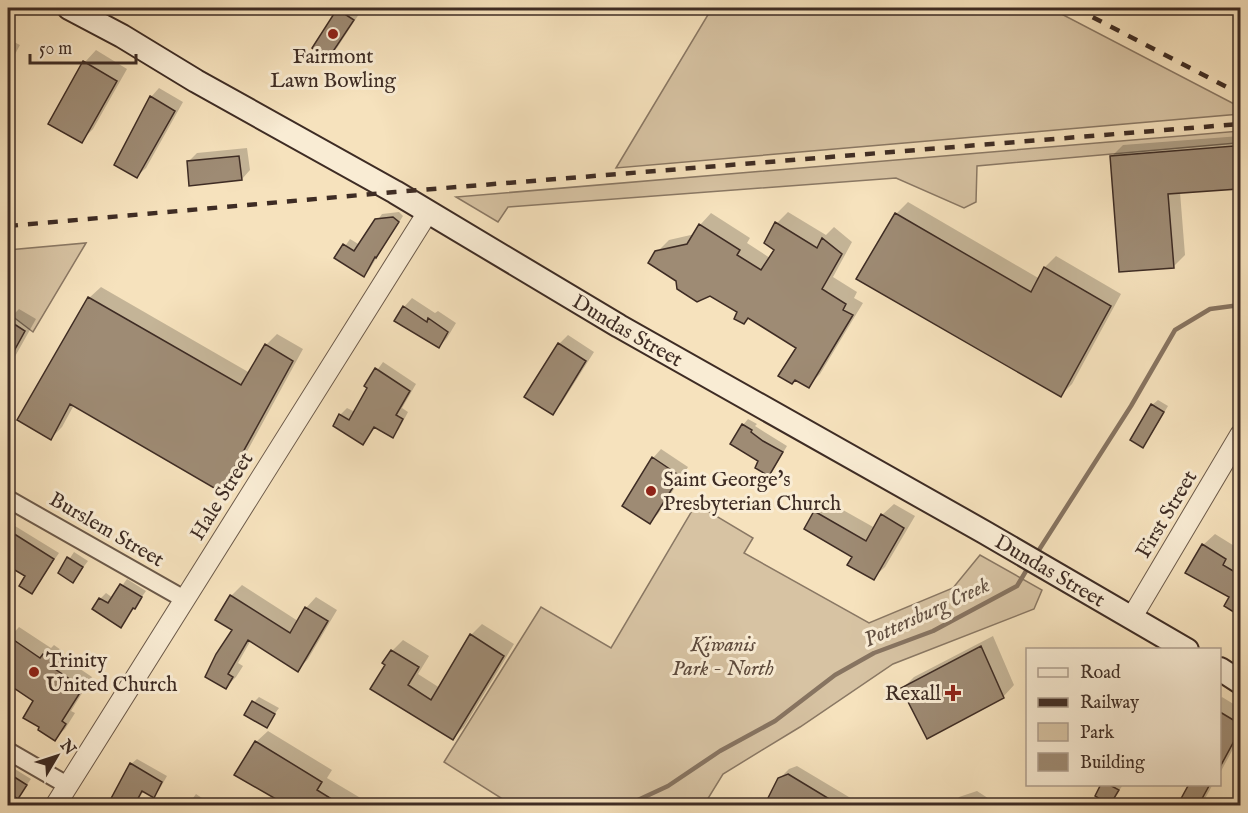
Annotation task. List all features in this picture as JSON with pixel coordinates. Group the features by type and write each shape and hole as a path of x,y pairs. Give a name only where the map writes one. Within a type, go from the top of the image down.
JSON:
{"main road":[{"name":"Dundas Street","path":"69,8 122,36 196,81 428,212 619,326 1052,571 1183,648"},
{"path":"1221,670 1240,682"}],"street":[{"name":"Hale Street","path":"55,806 428,212"},
{"name":"First Street","path":"1132,617 1240,435"},
{"name":"Burslem Street","path":"8,499 184,599"},
{"path":"8,751 67,785"}],"green space":[{"path":"712,8 1050,8 1240,107 1240,114 616,168"},
{"path":"1240,131 1240,147 1236,143 977,166 976,202 964,208 896,178 508,207 498,222 456,197"},
{"path":"86,243 33,332 8,313 8,250"},
{"name":"Kiwanis Park - North","path":"696,504 753,538 744,553 869,623 953,588 980,555 1042,590 1034,609 893,664 800,727 723,774 704,805 508,805 509,803 444,762 541,607 611,648"}],"building":[{"name":"Fairmont Lawn Bowling","path":"337,9 354,20 328,59 312,48"},
{"path":"83,61 117,81 82,143 48,124"},
{"path":"150,96 175,111 137,178 114,165"},
{"path":"1234,146 1238,189 1168,194 1174,268 1119,272 1110,156"},
{"path":"239,156 242,180 189,186 187,161"},
{"path":"895,213 1031,292 1044,267 1111,306 1061,397 856,279"},
{"path":"393,217 399,222 364,277 334,258 343,244 354,251 375,219"},
{"path":"775,222 817,248 822,238 842,254 822,289 846,304 843,310 853,315 809,388 795,380 792,384 778,376 796,348 748,318 744,324 734,319 737,312 710,296 697,302 677,289 676,281 648,263 655,251 687,244 699,224 740,250 737,255 761,270 774,250 764,243"},
{"path":"88,297 241,385 265,344 293,361 221,492 70,404 51,440 17,420"},
{"path":"403,306 427,322 428,318 448,332 439,348 394,321"},
{"path":"8,320 25,331 8,362"},
{"path":"558,343 586,361 553,415 524,397"},
{"path":"375,368 410,391 396,415 403,419 393,438 374,427 363,445 333,426 339,414 349,420"},
{"path":"1151,404 1164,412 1143,448 1130,440"},
{"path":"742,424 763,441 783,452 769,476 755,468 758,461 730,444"},
{"name":"Saint George's Presbyterian Church","path":"652,457 680,476 650,524 622,506"},
{"path":"814,511 866,541 881,514 904,528 874,580 847,565 852,557 804,529"},
{"path":"8,530 54,559 32,594 19,586 25,576 8,566"},
{"path":"1202,544 1226,559 1223,565 1240,575 1240,616 1224,606 1229,597 1185,573"},
{"path":"67,557 83,567 73,583 58,573"},
{"path":"120,584 142,597 121,628 92,609 99,598 108,603"},
{"path":"230,595 290,633 305,607 328,621 298,672 248,640 228,674 233,677 226,689 205,677 216,654 232,630 215,620"},
{"path":"470,634 504,656 453,740 370,689 385,665 382,663 391,650 419,667 408,685 431,700"},
{"name":"Trinity United Church","path":"8,636 40,658 43,654 52,660 49,665 83,688 62,721 66,724 55,741 38,730 39,727 23,718 33,701 8,684"},
{"name":"Rexall","path":"981,646 1004,698 927,739 901,688"},
{"path":"252,701 275,714 267,728 244,715"},
{"path":"1221,713 1240,724 1240,730 1221,765"},
{"path":"255,741 322,782 317,790 343,806 288,806 234,775"},
{"path":"130,763 162,782 154,798 142,791 134,806 107,806"},
{"path":"8,773 27,785 18,799 8,792"},
{"path":"788,774 841,806 764,806 778,778"},
{"path":"1100,786 1112,786 1119,790 1110,805 1095,796"},
{"path":"1188,786 1209,786 1198,806 1177,806"}],"waterway":[{"name":"Pottersburg Creek","path":"1037,553 1131,406 1175,330 1210,309 1240,305"},
{"name":"Pottersburg Creek","path":"625,806 668,786 720,751 775,721 835,675 874,653 933,631 1017,586 1029,566"}],"railway":[{"path":"1075,8 1240,94"},
{"path":"8,226 395,192 1240,124"}],"place":[{"name":"Fairmont Lawn Bowling","path":"333,34"},
{"name":"Saint George's Presbyterian Church","path":"651,491"},
{"name":"Trinity United Church","path":"34,672"},
{"name":"Rexall","path":"953,693"}]}
